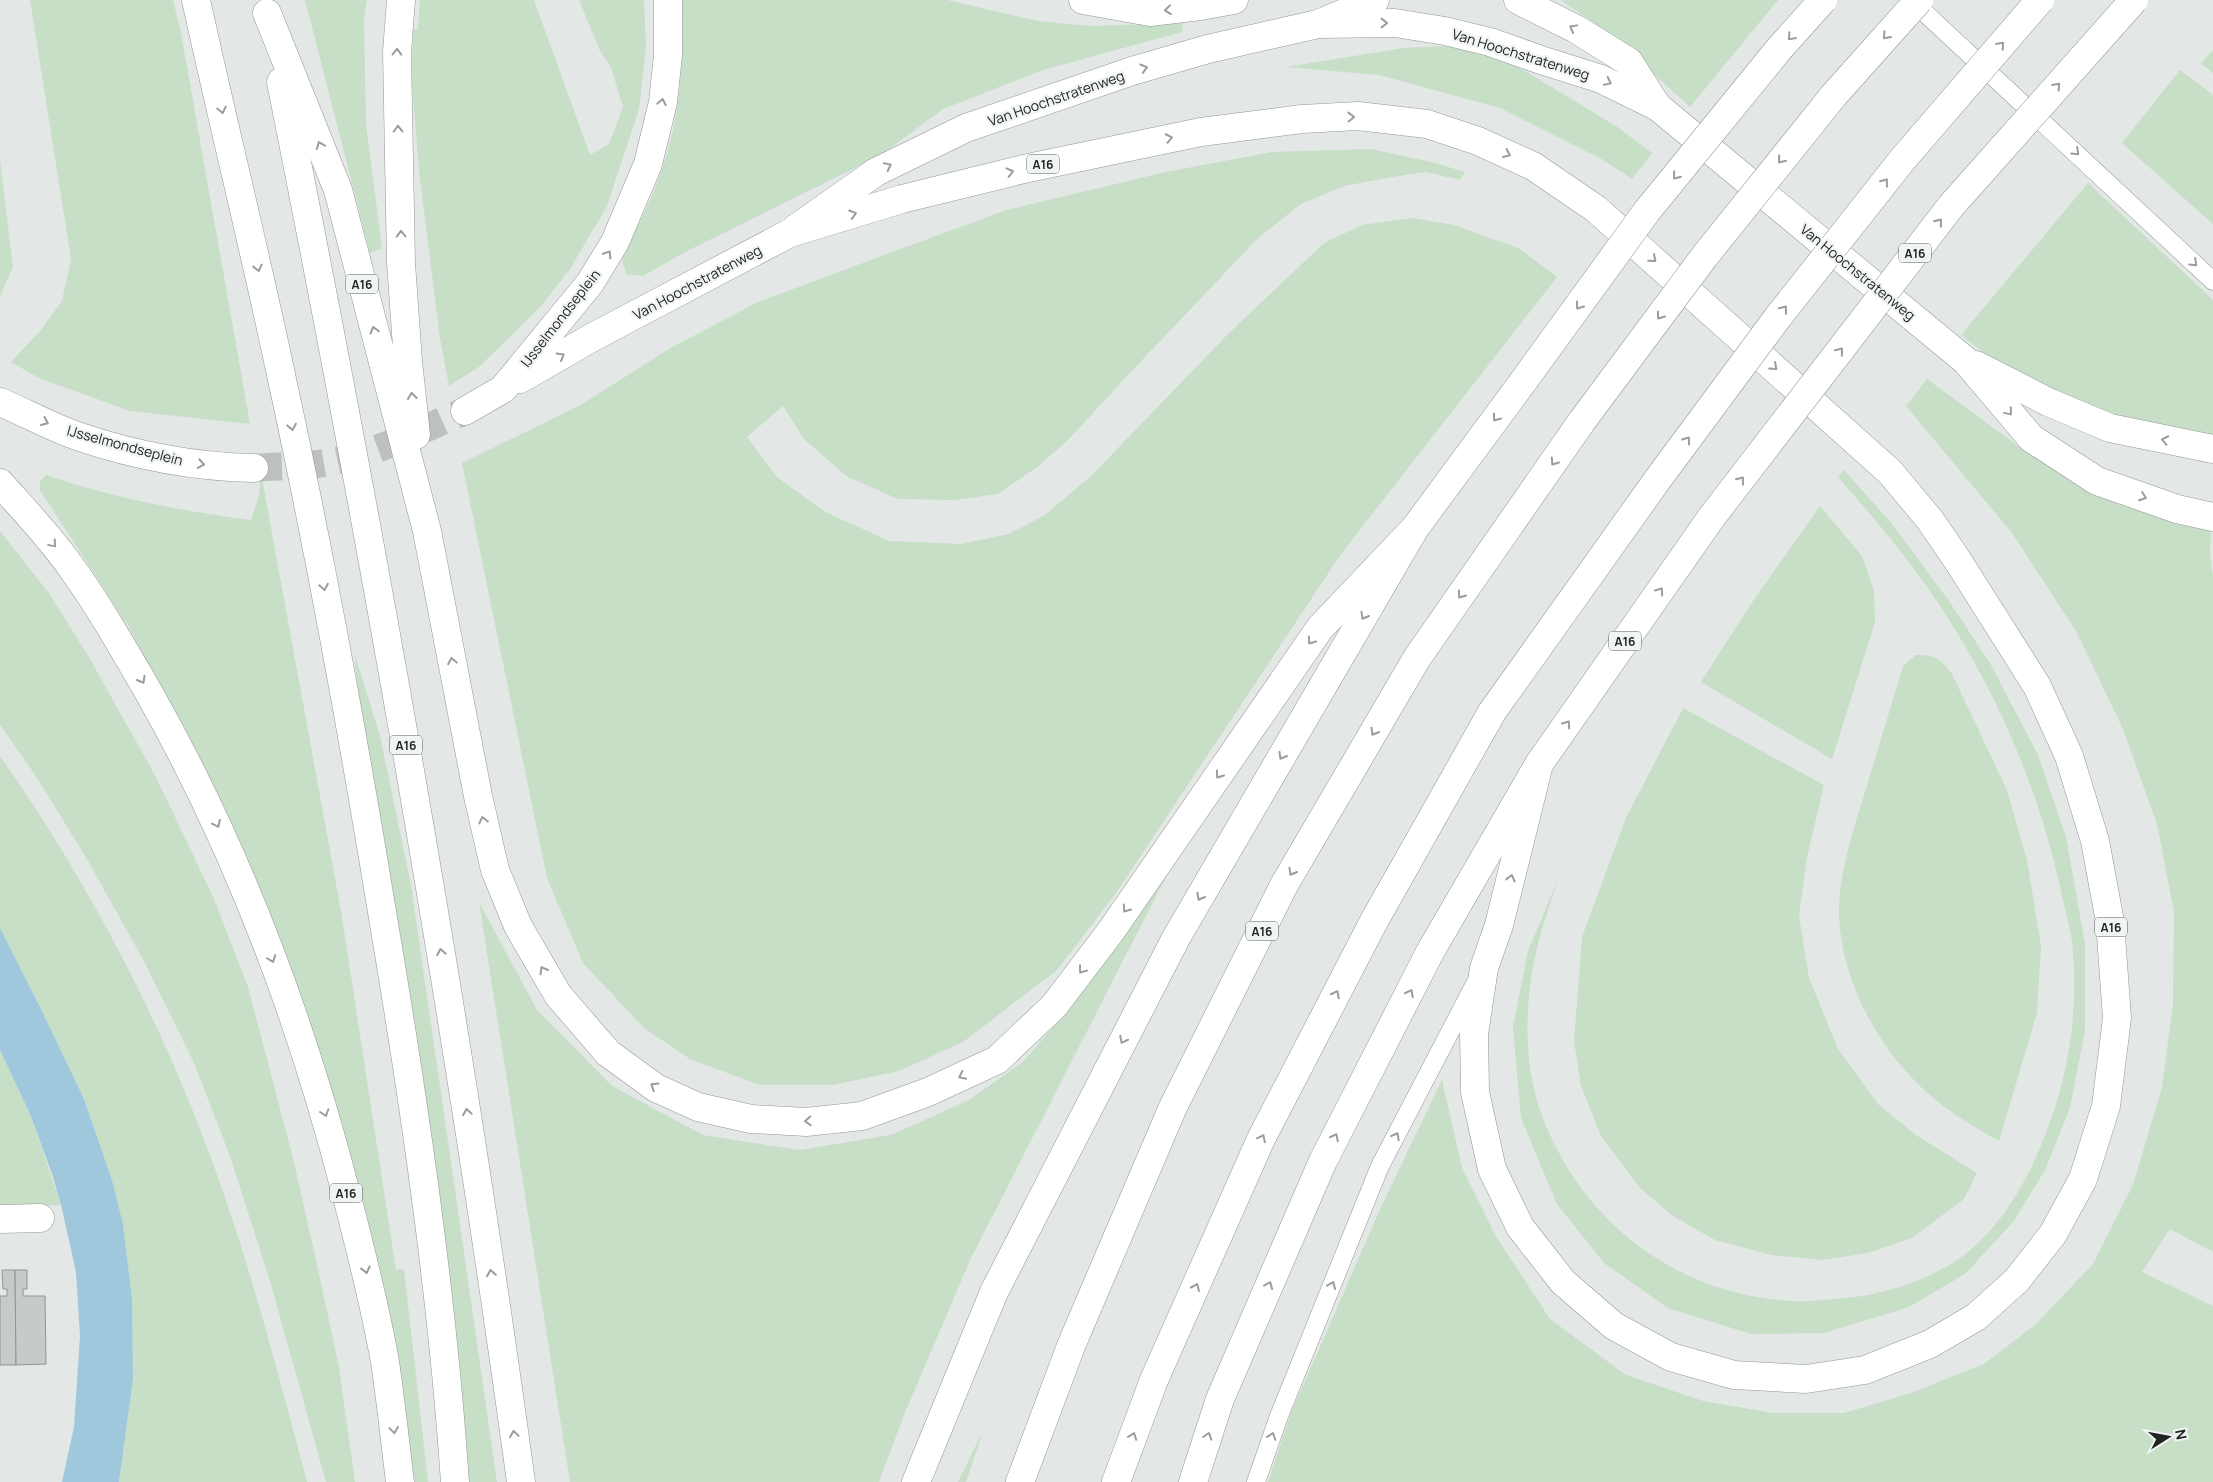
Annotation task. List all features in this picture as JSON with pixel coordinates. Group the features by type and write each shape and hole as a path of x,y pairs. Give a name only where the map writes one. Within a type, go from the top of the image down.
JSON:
{"main road":[{"path":"196,0 284,388 319,558 366,817 409,1076 439,1304 455,1482"},
{"name":"IJsselmondseplein","path":"465,411 503,389 590,284 615,242 648,164 663,102 668,55 668,0"},
{"path":"1083,0 1150,12 1234,0"},
{"path":"1318,24 1375,0"},
{"name":"Van Hoochstratenweg","path":"1518,0 1576,30 1629,62 1658,107"},
{"name":"A16","path":"916,1482 994,1292 1176,938 1415,528 1647,211 1779,49 1823,0"},
{"name":"A16","path":"1020,1482 1071,1346 1173,1107 1284,885 1417,658 1582,422 1716,241 1834,95 1919,0"},
{"path":"1116,1482 1154,1380 1261,1139 1374,921 1492,712 1658,479 1778,317 1902,159 2040,0"},
{"name":"A16","path":"1193,1482 1220,1399 1323,1161 1430,952 1539,764 1711,518 1951,206 2134,0"},
{"name":"A16","path":"401,3 397,52 401,263 408,361 427,531"},
{"name":"A16","path":"266,6 338,190 427,531 478,796 495,870 518,926 558,995 608,1053 656,1088 698,1107 751,1119 806,1122 862,1116 928,1092 997,1060 1054,1006 1111,931 1320,628 1415,528"},
{"name":"A16","path":"266,6 374,560 452,1010 521,1482"},
{"name":"Van Hoochstratenweg","path":"503,389 593,337 790,233 876,172 966,128 1132,71 1208,48 1318,24 1395,23 1463,35 1490,42 1601,78 1658,107 1966,361 2031,438 2097,481 2177,509 2213,517"},
{"name":"A16","path":"790,233 902,199 1028,168 1202,132 1302,119 1358,116 1427,124 1478,141 1533,166 1596,209 1890,472 1930,520 1998,621 2037,686 2069,756 2095,841 2110,922 2117,1018 2106,1106 2083,1179 2053,1234 2017,1280 1976,1317 1930,1344 1865,1370 1806,1379 1734,1375 1671,1357 1614,1326 1563,1282 1520,1227 1492,1169 1475,1092 1474,1034 1484,968 1499,925 1539,764"},
{"name":"Van Hoochstratenweg","path":"1966,361 2048,402 2110,428 2213,449"},
{"name":"IJsselmondseplein","path":"0,402 77,436 129,450 220,467 254,468"},
{"name":"A16","path":"0,483 71,565 115,634 181,751 227,846 255,914 327,1120 364,1264 385,1364 400,1482"},
{"path":"0,1219 40,1218"}],"lane":[{"path":"1912,0 2213,281"},
{"path":"1256,1482 1279,1416 1380,1166 1484,968"}],"green space":[{"path":"30,0 173,0 181,33 250,424 130,411 39,378 11,362 41,330 62,301 71,259"},
{"path":"305,0 367,0 364,19 366,124 382,248 370,253"},
{"path":"420,0 534,0 590,155 609,144 623,107 611,67 600,51 579,0 644,0 646,47 639,109 607,206 570,269 540,307 480,366 449,386 440,338 419,170 412,84 413,30 418,29"},
{"path":"682,0 947,0 1038,21 1066,24 1091,26 1183,23 1182,32 1043,70 943,109 881,155 687,251 643,276 626,274 621,255 654,191 663,168 675,121 681,72"},
{"path":"1561,0 1778,0 1690,107 1610,34"},
{"path":"1446,46 1477,51 1510,62 1616,126 1652,153 1632,179 1603,160 1500,108 1379,75 1286,67 1404,48"},
{"path":"2213,50 2213,73 2201,64"},
{"path":"2180,70 2213,95 2213,224 2122,143"},
{"path":"1371,149 1435,163 1465,172 1460,180 1426,172 1344,186 1301,204 1258,238 1068,440 1037,467 998,494 955,500 898,499 846,476 804,439 783,406 747,437 777,477 825,512 889,541 961,544 1009,534 1045,515 1091,476 1228,334 1324,243 1362,225 1413,218 1454,225 1518,248 1557,277 1341,554 1116,893 1057,970 963,1042 899,1071 833,1085 760,1085 690,1059 644,1028 583,963 547,878 462,463 581,405 667,350 758,302 1006,210 1166,172 1272,152"},
{"path":"0,160 13,267 0,296"},
{"path":"2088,183 2213,300 2213,438 2136,421 2085,407 1989,357 1961,335"},
{"path":"1927,379 2026,452 2076,481 2211,529 2210,554 2213,577 2213,1252 2170,1229 2142,1272 2213,1306 2213,1482 1268,1482 1291,1413 1382,1205 1442,1080 1462,1168 1495,1235 1550,1319 1626,1375 1703,1401 1773,1413 1844,1413 1911,1393 1984,1364 2035,1325 2093,1264 2133,1185 2162,1087 2173,1004 2174,912 2157,824 2123,729 2076,631 2012,533 1906,406"},
{"path":"1844,470 1892,524 1949,601 1991,665 2038,755 2066,837 2085,944 2085,1030 2070,1108 2045,1170 2014,1221 1965,1274 1909,1307 1824,1333 1751,1334 1668,1308 1604,1263 1557,1204 1521,1118 1513,1027 1528,951 1557,882 1533,965 1528,1010 1529,1056 1532,1078 1544,1121 1562,1159 1585,1193 1612,1223 1642,1248 1676,1270 1713,1286 1752,1296 1794,1301 1851,1298 1885,1291 1919,1280 1935,1273 1964,1255 1979,1243 2004,1214 2015,1198 2041,1146 2061,1085 2073,1019 2074,974 2070,931 2042,819 2014,744 1980,673 1939,604 1878,523 1838,477"},
{"path":"261,473 341,911 396,1270 404,1269 428,1482 415,1482 398,1374 202,765 129,627 40,490 40,481 46,475 148,503 251,520 259,495"},
{"path":"1820,506 1862,556 1874,590 1875,622 1832,759 1701,682 1751,604"},
{"path":"0,531 48,592 90,659 156,777 214,899 248,987 293,1158 318,1269 339,1367 355,1482 326,1482 270,1281 230,1156 194,1063 144,961 88,861 38,779 0,725"},
{"path":"354,652 380,736 411,885 497,1482 461,1482 362,734"},
{"path":"1916,655 1937,658 1952,674 2007,790 2027,860 2041,946 2037,1013 1999,1141 1947,1109 1919,1085 1901,1065 1869,1019 1847,966 1841,939 1839,912 1841,884 1848,848 1903,666"},
{"path":"1683,708 1824,785 1807,857 1799,916 1809,978 1838,1049 1879,1105 1916,1135 1977,1173 1964,1199 1912,1238 1868,1253 1822,1260 1772,1255 1715,1240 1673,1216 1640,1188 1601,1136 1581,1086 1574,1041 1582,937 1626,818"},
{"path":"0,756 93,903 121,955 172,1061 215,1169 241,1246 307,1482 119,1482 133,1379 132,1299 123,1224 112,1180 84,1099 0,928"},
{"path":"1171,867 970,1260 904,1415 879,1482 570,1482 479,902 537,1010 612,1086 703,1135 799,1150 891,1135 969,1100 1023,1062 1075,1001"},
{"path":"0,1050 30,1114 61,1205 0,1206"},
{"path":"983,1431 966,1482 958,1482"}],"water":[{"path":"0,928 84,1099 112,1180 123,1224 132,1299 133,1379 119,1482 62,1482 74,1427 80,1336 76,1272 53,1177 30,1114 0,1050"}],"building":[{"path":"2,1270 15,1270 16,1365 0,1365 0,1296 7,1296 7,1289 3,1289"},
{"path":"15,1270 27,1270 27,1289 23,1289 23,1296 45,1296 46,1364 16,1365"}],"tunnel":[{"path":"254,468 307,465 342,460 396,442 465,411"}]}
